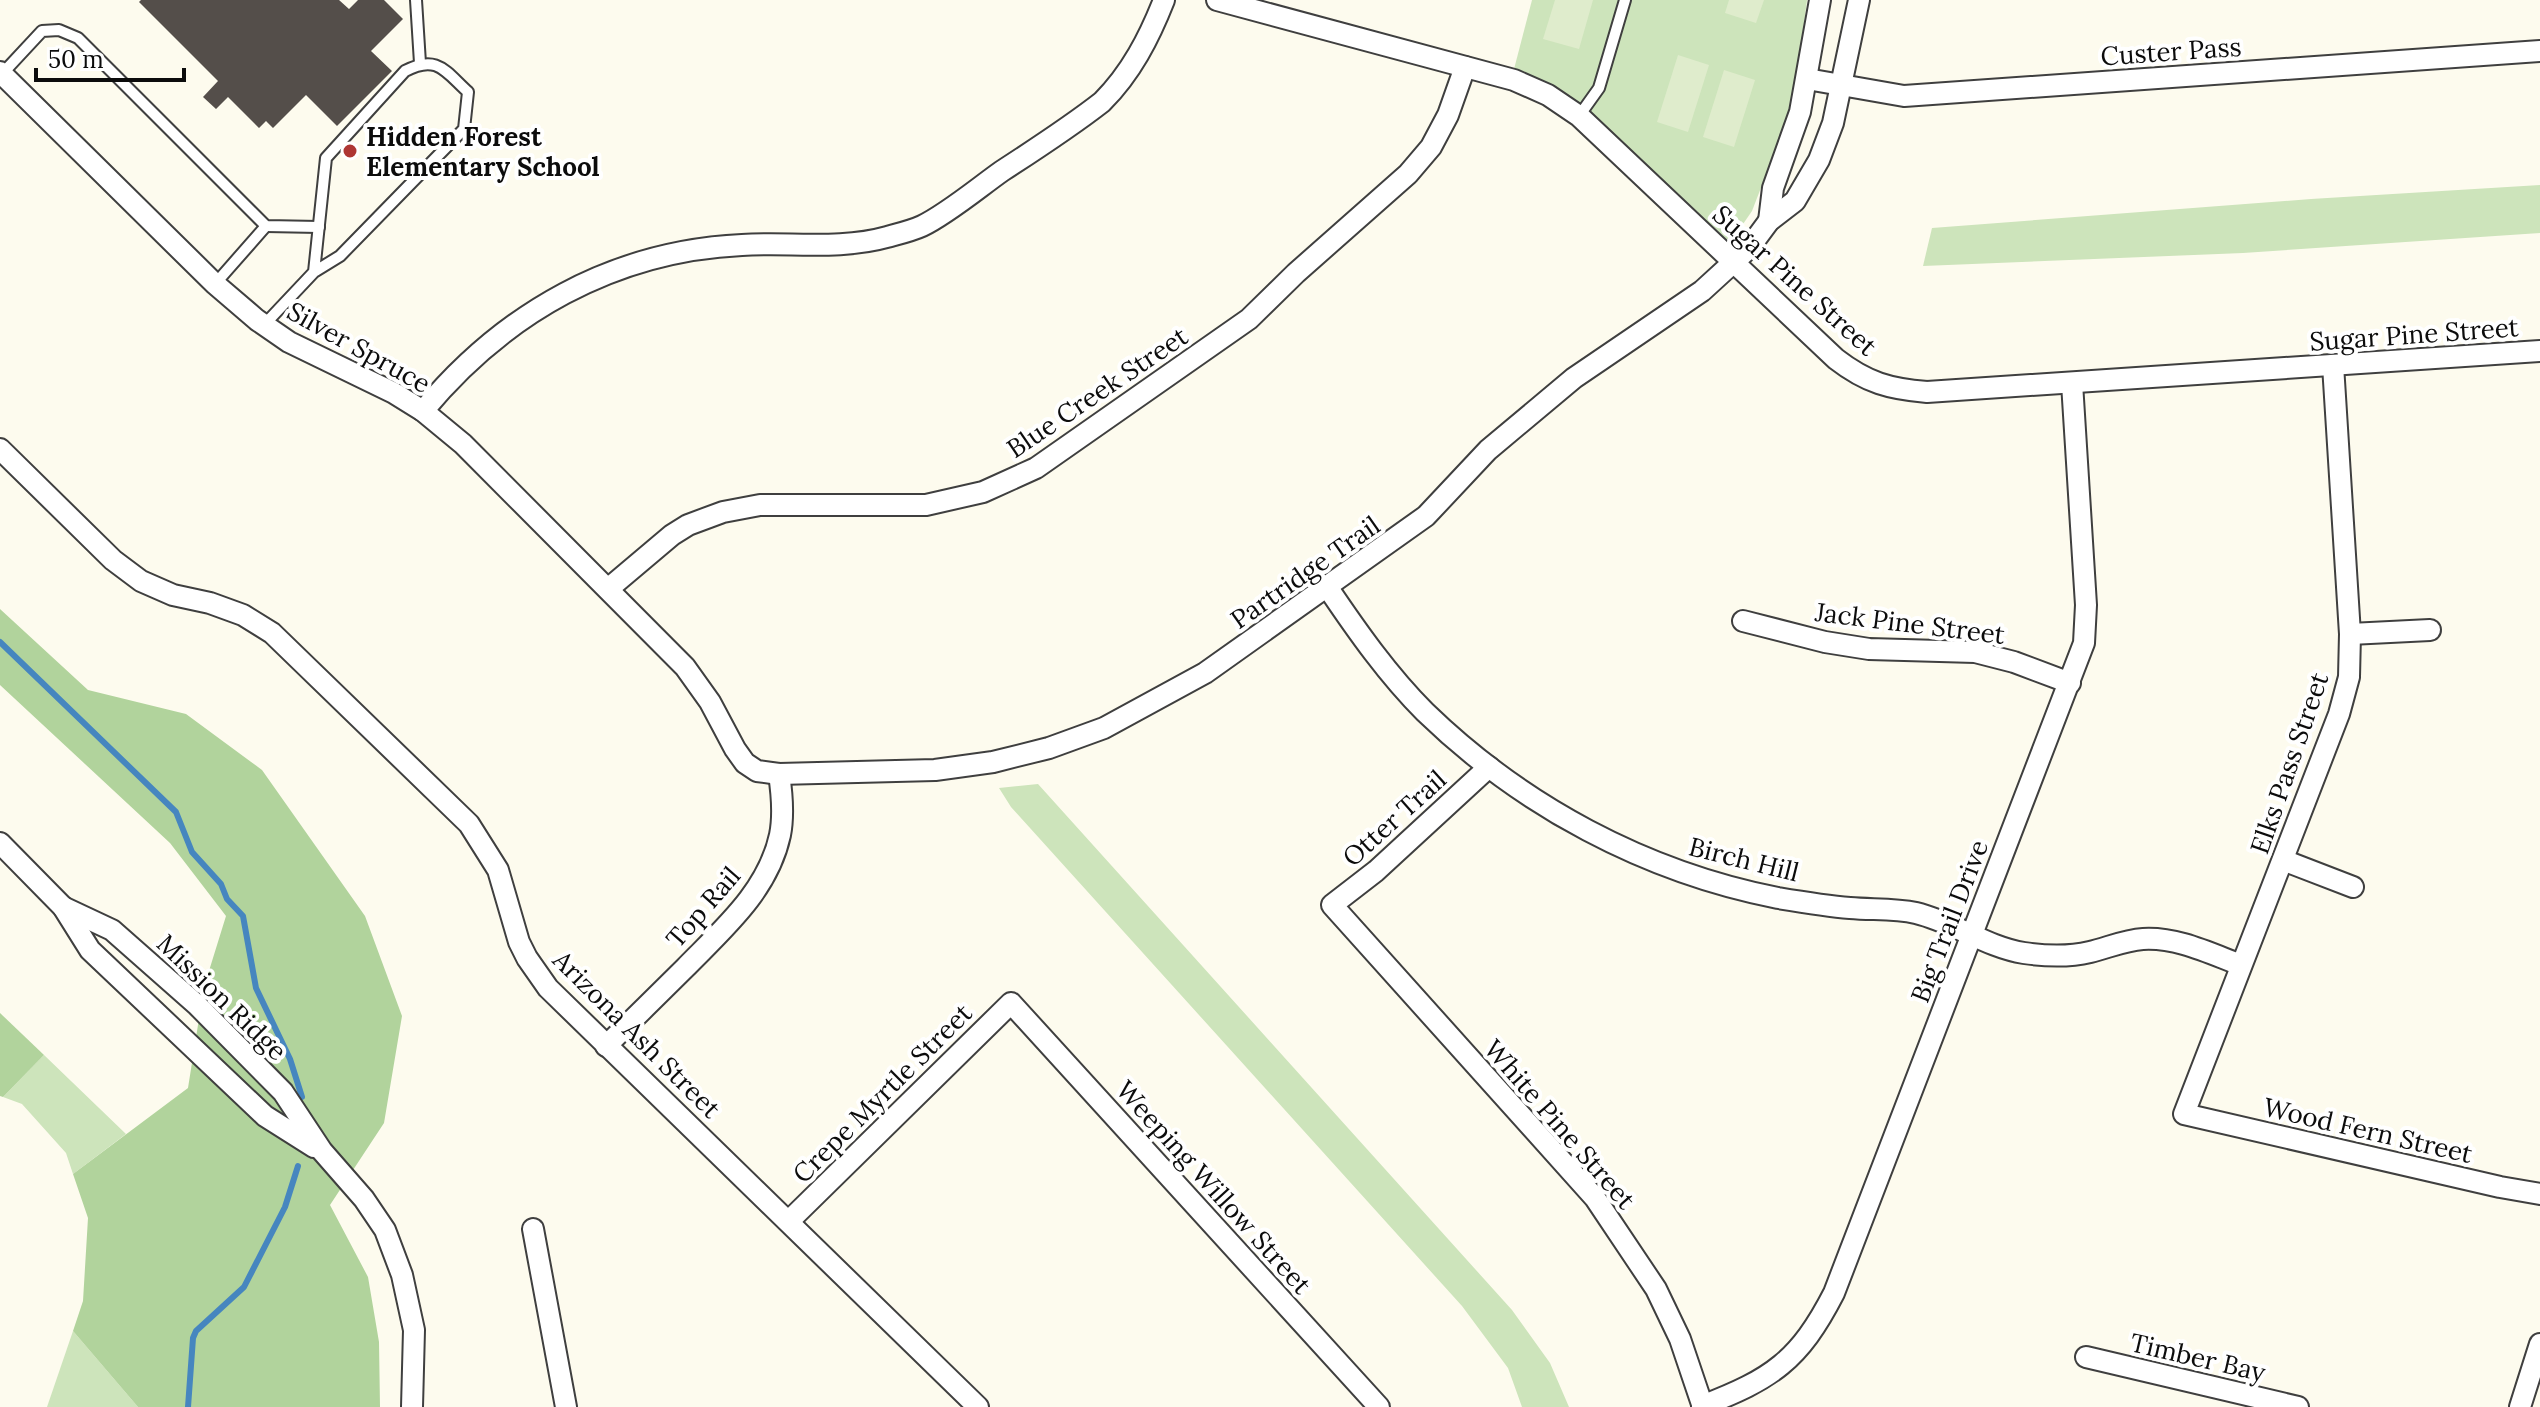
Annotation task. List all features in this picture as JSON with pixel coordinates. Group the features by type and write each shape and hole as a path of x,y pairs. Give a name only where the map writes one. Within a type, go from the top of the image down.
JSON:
{"street":[{"path":"423,411 451,377 498,336 562,294 604,274 648,259 693,249 867,241 922,226 1102,102 1135,62 1164,0"},
{"name":"Sugar Pine Street","path":"1217,0 1274,18 1514,80 1548,95 1579,116 1836,359 1857,375 1891,389 1927,392 2540,351"},
{"path":"1769,221 1773,188 1800,112 1820,0"},
{"name":"Partridge Trail","path":"779,774 935,770 993,762 1049,748 1133,714 1205,673 1328,588 1426,516 1488,450 1574,378 1702,291 1734,263 1769,221 1795,201 1819,160 1833,123 1859,0"},
{"name":"Custer Pass","path":"1807,79 1904,96 2540,51"},
{"name":"Blue Creek Street","path":"608,589 672,535 688,525 723,512 760,505 926,505 983,492 1036,468 1249,319 1408,174 1431,147 1465,67"},
{"name":"Silver Spruce","path":"1,73 215,284 264,325 289,342 394,393 423,411 463,444 685,667 710,702 745,763 757,771 779,774"},
{"name":"Elks Pass Street","path":"2184,1114 2339,714 2349,677 2350,634 2333,365"},
{"name":"Big Trail Drive","path":"1703,1407 1764,1379 1793,1356 1817,1327 1834,1293 2070,683 2084,643 2086,605 2072,383"},
{"name":"Arizona Ash Street","path":"0,449 113,560 141,581 173,595 210,603 243,615 272,633 469,824 498,870 513,925 527,958 548,988 978,1407"},
{"name":"Birch Hill","path":"1328,588 1352,623 1434,720 1515,787 1576,825 1641,856 1709,881 1779,898 1916,913 1952,924 1971,935 2022,953 2086,953 2142,939 2179,942 2241,965"},
{"name":"Jack Pine Street","path":"1743,621 1825,642 1869,649 1975,652 2014,662 2070,683"},
{"path":"2350,634 2430,630"},
{"name":"Otter Trail","path":"1332,905 1376,871 1489,767"},
{"name":"Top Rail","path":"606,1046 735,917 766,874 780,835 783,801 779,774"},
{"name":"Mission Ridge","path":"0,843 63,907 90,950 265,1116 322,1151"},
{"path":"2283,860 2353,887"},
{"name":"White Pine Street","path":"1332,905 1595,1198 1656,1289 1680,1339 1703,1407"},
{"name":"Mission Ridge","path":"63,907 112,930 151,962 237,1045 283,1092 322,1151 364,1199 385,1230 402,1275 414,1330 412,1407"},
{"path":"128,985 151,962"},
{"name":"Crepe Myrtle Street","path":"789,1221 1011,1003"},
{"name":"Weeping Willow Street","path":"1011,1003 1379,1407"},
{"path":"213,1067 237,1045"},
{"name":"Wood Fern Street","path":"2184,1114 2540,1194"},
{"path":"533,1229 566,1407"},
{"path":"2520,1407 2540,1344"},
{"name":"Timber Bay","path":"2086,1357 2298,1407"}],"lane":[{"path":"416,0 420,63"},
{"path":"1579,116 1599,88 1625,0"},
{"path":"1,73 42,31 59,30 78,38 266,226 319,227"},
{"path":"264,325 314,272 340,256 464,129 468,92 437,64 420,63 405,71 326,158 314,272"},
{"path":"215,284 266,226"}],"green space":[{"path":"1532,0 1807,0 1796,86 1779,141 1752,211 1732,240 1719,238 1513,73"},
{"path":"1555,0 1593,0 1579,49 1543,39"},
{"path":"1729,0 1764,0 1756,23 1725,13"},
{"path":"1678,55 1709,65 1688,132 1657,122"},
{"path":"1724,70 1755,80 1734,147 1703,137"},
{"path":"2540,185 2540,233 2243,253 1923,266 1932,228"},
{"path":"0,609 88,690 186,714 262,770 365,916 402,1016 384,1123 330,1205 368,1277 379,1342 380,1407 138,1407 73,1331 83,1301 88,1218 73,1174 188,1088 204,987 226,916 170,843 0,685"},
{"path":"1038,784 1512,1310 1550,1363 1569,1407 1522,1407 1508,1368 1462,1306 1011,807 999,788"},
{"path":"0,1013 44,1055 3,1097 0,1096"},
{"path":"44,1055 126,1134 73,1174 66,1153 22,1104 3,1097"},
{"path":"73,1331 138,1407 47,1407"}],"building":[{"name":"Hidden Forest Elementary School","path":"339,0 349,9 358,0 384,0 403,19 371,51 392,71 337,126 306,95 273,128 266,121 259,128 228,97 216,109 203,97 218,81 139,2"}],"waterway":[{"path":"0,642 176,812 192,852 221,884 227,899 243,916 256,988 290,1059 302,1097"},
{"path":"188,1407 196,1331 244,1287 285,1207 298,1166"}],"place":[{"name":"Hidden Forest Elementary School","path":"350,151"}]}
